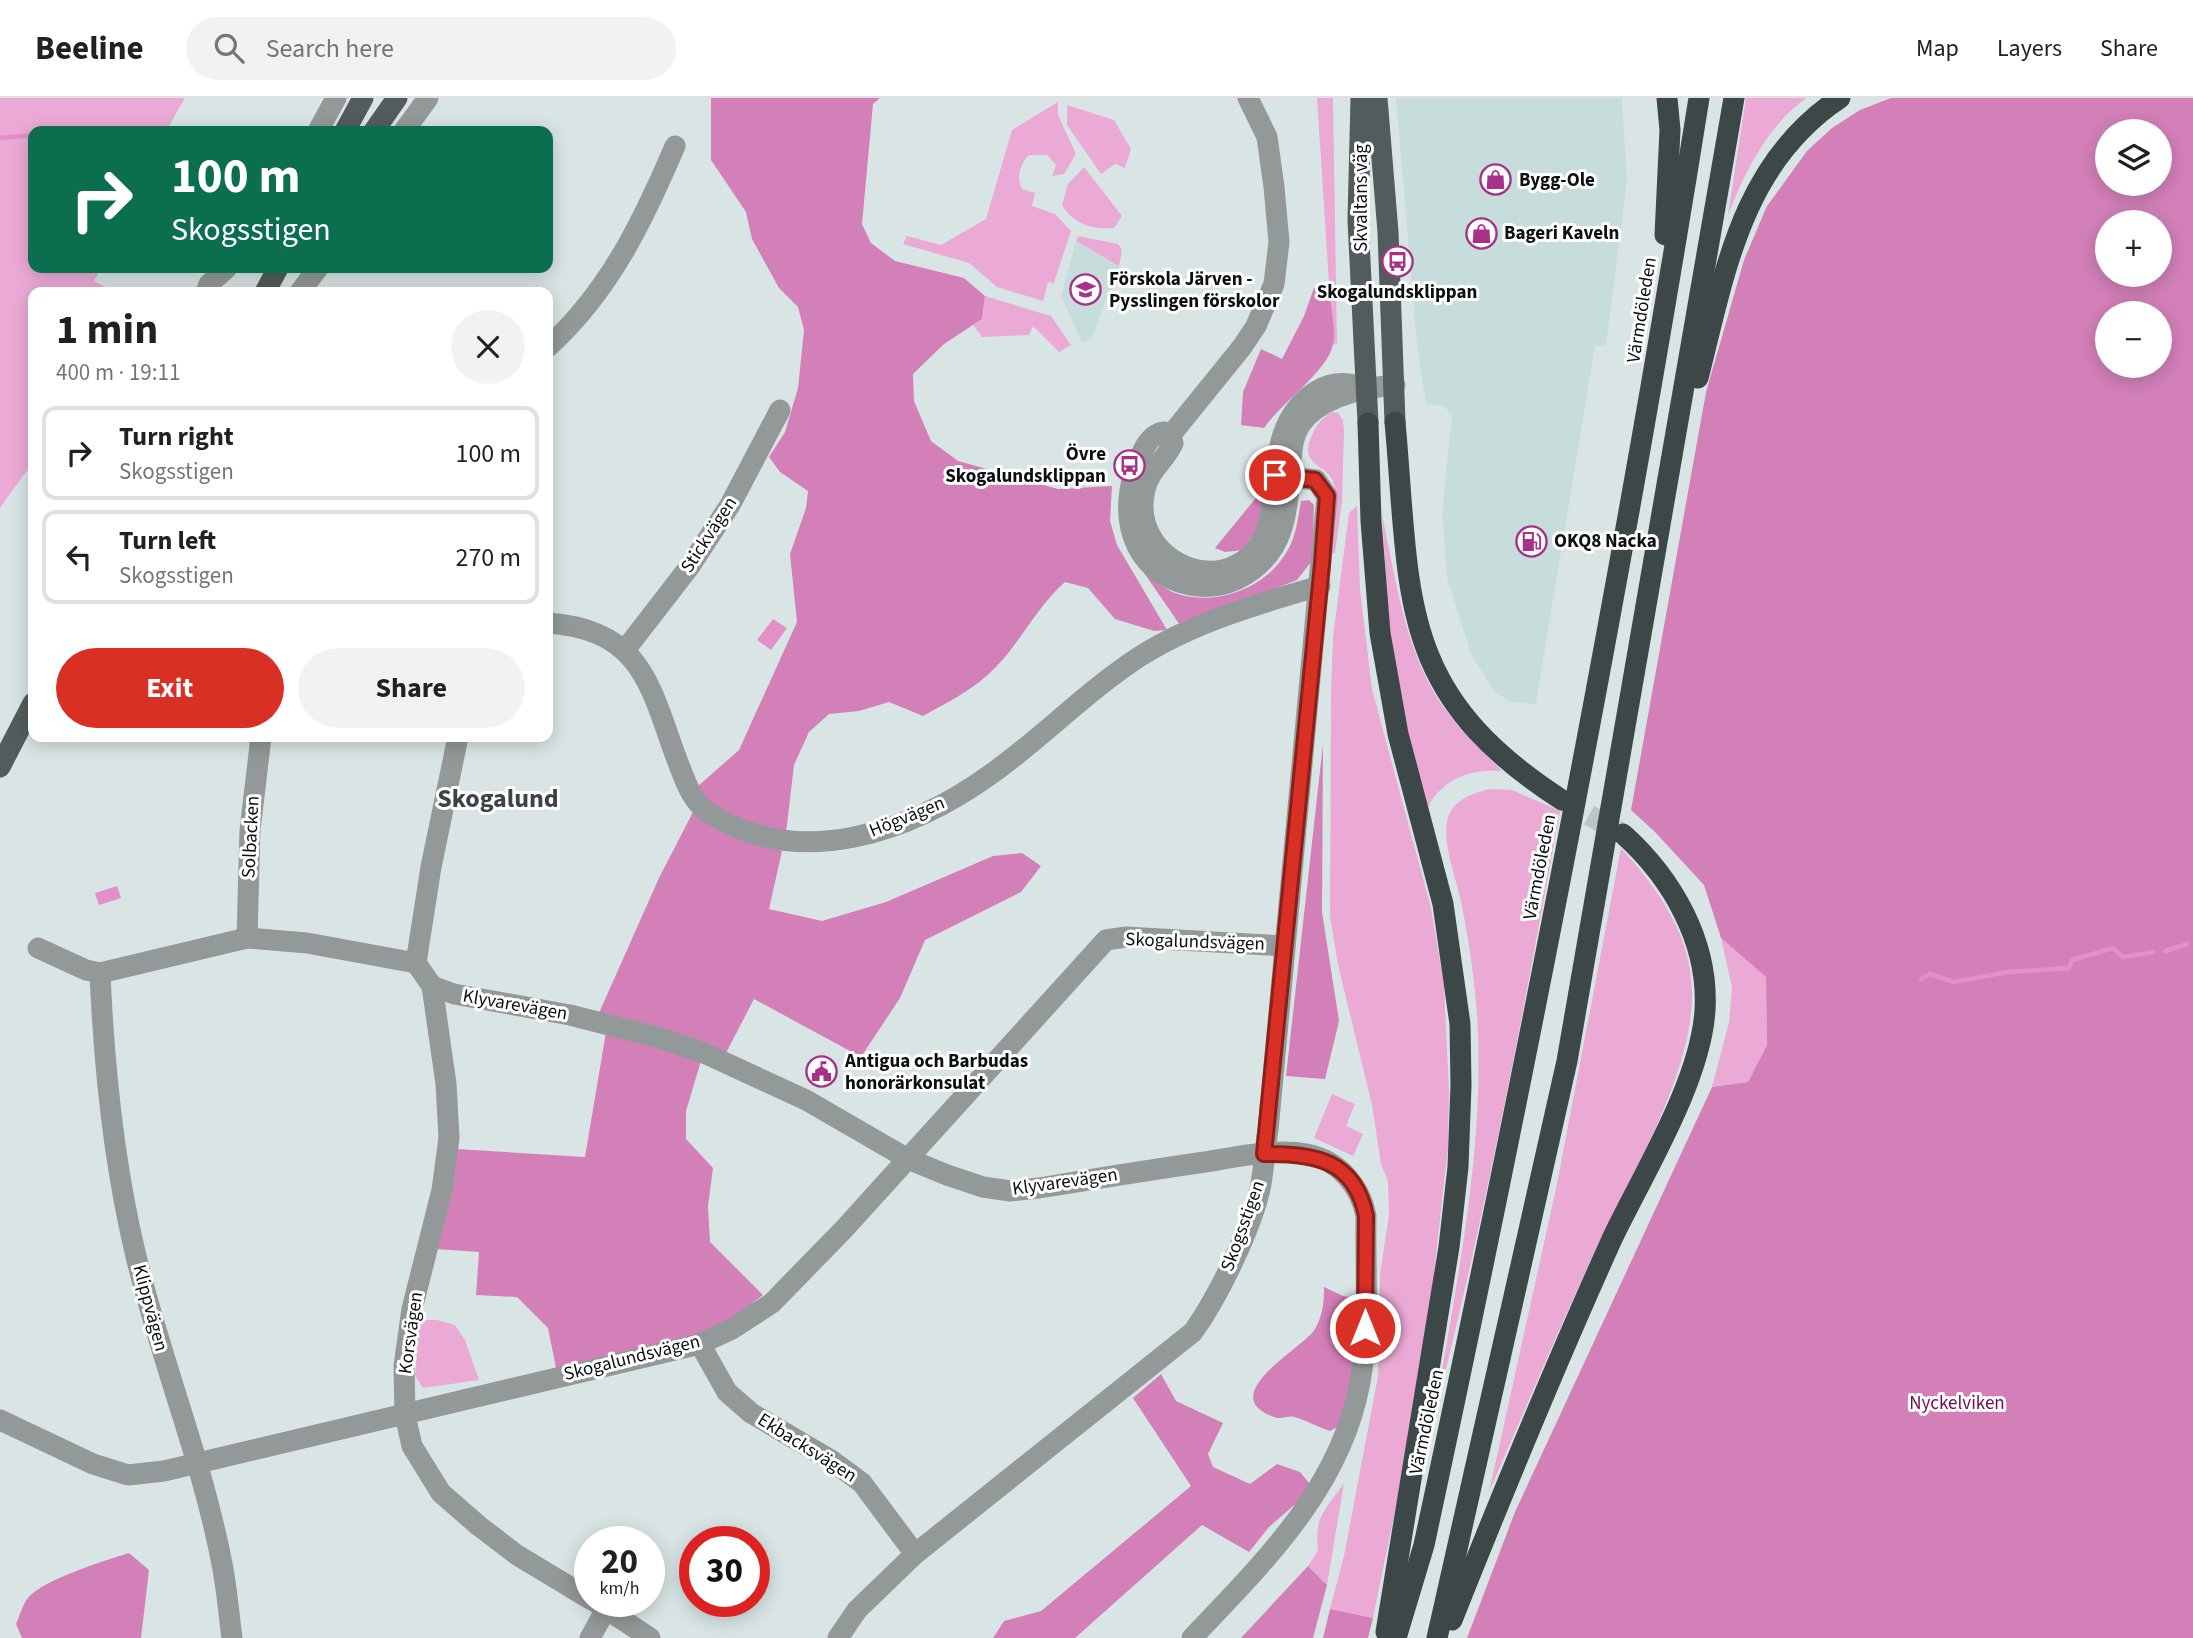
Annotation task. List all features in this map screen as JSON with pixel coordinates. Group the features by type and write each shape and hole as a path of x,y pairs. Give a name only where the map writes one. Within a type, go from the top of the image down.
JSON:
{"highway":[{"path":"1659,349 1670,130 1667,98"},
{"name":"Värmdöleden","path":"1396,1638 1424,1545 1479,1290 1553,920 1659,349 1699,98"},
{"path":"1437,1638 1567,1061 1734,98"},
{"path":"1658,534 1737,230 1769,167 1790,141 1822,110 1840,98"},
{"path":"1395,422 1412,606 1429,659 1453,703 1473,728 1511,765 1562,800"},
{"path":"1368,423 1371,521 1380,633 1398,734 1443,904 1460,1024 1461,1086 1450,1247 1385,1638"},
{"path":"1445,1638 1520,1448 1607,1251 1676,1107 1701,1038 1705,1010 1704,980 1689,923 1662,875 1644,853 1623,834"}],"main road":[{"path":"348,126 363,98"},
{"path":"377,126 397,98"},
{"name":"Skvaltans väg","path":"1361,98 1358,220 1368,423"},
{"name":"Skvaltans väg","path":"1377,98 1388,233 1395,422"},
{"path":"0,766 28,713"}],"street":[{"path":"321,126 336,98"},
{"path":"408,126 428,98"},
{"path":"1248,98 1267,137 1274,187 1279,242 1274,284 1256,326 1170,436 1172,447 1147,482 1143,515 1155,544 1185,566 1218,571 1250,557 1267,533 1282,476 1282,429 1301,402 1314,391 1338,382 1346,381 1367,388 1395,385"},
{"path":"553,342 573,324 617,267 675,146"},
{"path":"208,287 221,273"},
{"name":"Stickvägen","path":"625,650 690,566 730,505 780,410"},
{"name":"Skogsstigen","path":"838,1638 857,1610 915,1554 1193,1332 1220,1287 1249,1220 1261,1186 1327,496 1315,480 1282,476"},
{"name":"Högvägen","path":"553,624 585,630 625,650 641,668 655,692 690,792 707,812 738,829 785,843 842,842 917,815 974,786 1123,668 1185,632 1320,586"},
{"name":"Solbacken","path":"247,938 250,830 260,742"},
{"path":"432,986 416,963 431,867 457,742"},
{"name":"Skogalundsvägen","path":"0,1420 93,1464 128,1475 196,1464 699,1344 732,1329 772,1304 908,1159 1106,940 1126,937 1285,946"},
{"path":"38,948 86,970 100,973 247,938 306,943 416,963"},
{"name":"Klippvägen","path":"100,973 111,1130 120,1182 135,1254 196,1464 223,1569 232,1638"},
{"name":"Klyvarevägen","path":"432,986 454,994 570,1015 660,1038 704,1053 842,1118 908,1159 983,1187 1010,1191 1264,1154 1304,1154 1323,1160 1346,1175 1363,1199 1366,1216 1365,1351 1360,1383 1342,1444 1297,1522 1262,1564 1192,1638"},
{"name":"Korsvägen","path":"432,986 446,1084 449,1141 442,1190 412,1309 404,1366 405,1415 412,1446 442,1493 517,1555 574,1589"},
{"name":"Ekbacksvägen","path":"699,1344 727,1392 751,1413 831,1460 862,1483 915,1554"},
{"path":"590,1638 594,1617"},
{"name":"Korsvägen","path":"618,1617 650,1638"}],"shaded area":[{"path":"0,98 185,98 169,126 28,126 28,273 98,273 94,281 105,287 28,287 28,469 0,508"},
{"path":"1317,98 1333,98 1337,344 1333,345"},
{"path":"1396,98 1622,98 1627,181 1606,345 1595,346 1536,704 1510,702 1494,691 1471,654 1447,577 1442,512 1452,415 1443,405 1426,405 1417,345"},
{"path":"1746,98 1806,98 1768,136 1742,182 1728,215"},
{"path":"1058,102 1058,115 1076,154 1064,174 1052,176 1056,165 1047,155 1029,155 1023,162 1019,175 1022,189 1035,193 1032,206 1055,214 1071,231 1054,283 1048,282 1043,301 997,287 969,263 903,244 907,236 941,245 986,219 1012,130"},
{"path":"1067,105 1114,120 1131,149 1125,168 1115,164 1101,174 1067,125"},
{"path":"1084,167 1122,216 1114,228 1084,224 1072,217 1062,205 1068,184"},
{"path":"1078,236 1118,244 1122,250 1119,266 1076,241"},
{"name":"Förskola Järven - Pysslingen förskolor","path":"1076,241 1119,266 1092,338 1082,343 1061,296"},
{"path":"985,296 1051,316 1071,345 1059,352 1033,326 1029,335 982,337 973,325 982,319"},
{"path":"1332,412 1338,413 1343,420 1344,431 1342,501 1335,553 1331,554 1335,489 1333,480 1312,461 1308,448 1317,426"},
{"path":"1357,506 1360,589 1372,689 1431,908 1444,986 1449,1090 1448,1148 1433,1282 1404,1467 1373,1618 1330,1609 1344,1556 1378,1376 1380,1275 1389,1214 1388,1181 1381,1164 1372,1105 1338,965 1330,916 1333,637 1349,513"},
{"path":"1382,515 1402,610 1426,678 1452,719 1502,771 1479,772 1459,777 1442,789 1428,807 1408,735 1390,645"},
{"path":"773,619 787,628 771,650 757,640"},
{"path":"1490,789 1512,790 1560,811 1487,1191 1434,1417 1466,1225 1478,1080 1478,1032 1472,969 1446,832 1449,815 1457,803"},
{"path":"1621,848 1648,880 1679,932 1690,971 1690,1025 1682,1059 1654,1132 1587,1268 1489,1492 1556,1189"},
{"path":"117,886 121,898 99,905 95,893"},
{"path":"1721,938 1766,977 1767,1045 1748,1082 1712,1087 1729,1022 1732,987"},
{"path":"1332,1094 1355,1104 1346,1126 1363,1134 1353,1156 1314,1138"},
{"path":"420,1320 437,1320 455,1325 465,1340 479,1380 423,1388 415,1376"},
{"path":"1344,1483 1327,1585 1308,1566 1318,1551 1317,1539 1322,1514"}],"green space":[{"path":"711,98 880,98 873,104 862,224 871,243 895,261 964,278 985,296 982,319 944,344 913,374 914,401 931,441 958,461 1058,489 1112,486 1110,521 1117,545 1167,630 1154,631 1115,619 1088,588 1065,582 1046,602 996,667 942,706 923,716 889,702 859,711 829,714 809,732 794,765 786,833 736,818 715,805 697,787 739,750 797,622 790,554 806,508 808,491 780,472 769,457 785,432 798,388 804,330 798,307 779,288 752,239 746,212 711,160"},
{"name":"Nyckelviken","path":"1891,98 2193,98 2193,1638 1467,1638 1515,1512 1712,1087 1748,1082 1767,1045 1766,977 1721,938 1704,885 1631,810 1706,392 1744,260 1767,206 1807,151 1832,128 1860,110"},
{"path":"1314,288 1330,295 1334,333 1330,354 1264,428 1241,425 1243,392 1261,349 1282,359 1304,316"},
{"path":"1260,493 1262,517 1257,530 1243,550 1225,552 1215,548"},
{"path":"1309,500 1314,505 1312,561 1297,580 1180,625 1142,570 1163,587 1178,594 1208,598 1239,591 1253,585 1277,565 1292,541 1301,501"},
{"path":"1323,744 1322,912 1339,1021 1325,1079 1286,1076"},
{"path":"693,812 729,831 782,851 769,909 822,921 886,902 993,856 1022,853 1041,866 1021,892 925,940 900,998 861,1057 754,999 726,1053 599,1013 659,878"},
{"path":"606,1032 701,1061 686,1111 686,1139 713,1168 708,1206 710,1242 763,1295 723,1326 682,1339 556,1368 548,1328 517,1297 476,1295 479,1252 435,1249 457,1149 585,1157"},
{"path":"1324,1287 1343,1296 1355,1298 1353,1377 1339,1426 1330,1431 1295,1417 1274,1417 1258,1408 1253,1397 1257,1384 1315,1329 1320,1319"},
{"path":"1161,1374 1176,1401 1223,1423 1208,1454 1213,1467 1250,1484 1277,1464 1300,1472 1310,1484 1307,1494 1269,1527 1249,1552 1202,1525 1075,1638 993,1638 1004,1621 1041,1611 1191,1486 1133,1398"},
{"path":"129,1553 149,1570 141,1638 22,1638 16,1624 26,1601 35,1591 75,1571"},
{"path":"1308,1566 1327,1585 1313,1638 1241,1638"},
{"path":"1330,1609 1373,1618 1368,1638 1323,1638"}],"waterway":[{"path":"0,138 28,135"},
{"path":"2165,951 2187,944"},
{"path":"1921,979 1930,974 1954,982 2008,972 2069,968 2072,960 2113,948 2123,957 2153,952"}],"tunnel":[{"path":"1562,800 1621,833"}],"place":[{"name":"Bygg-Ole","path":"1496,180"},
{"name":"Bageri Kaveln","path":"1481,233"},
{"name":"Skogalundsklippan","path":"1397,261"},
{"name":"Förskola Järven - Pysslingen förskolor","path":"1086,290"},
{"name":"Övre Skogalundsklippan","path":"1129,465"},
{"name":"OKQ8 Nacka","path":"1531,541"},
{"name":"Antigua och Barbudas honorärkonsulat","path":"822,1072"}],"district":[{"name":"Skogalund","path":"498,798"}],"route":[{"path":"1275,475 1315,480 1321,484 1327,496 1320,597 1264,1154 1304,1154 1330,1163 1346,1175 1363,1199 1366,1216 1365,1328"}]}
